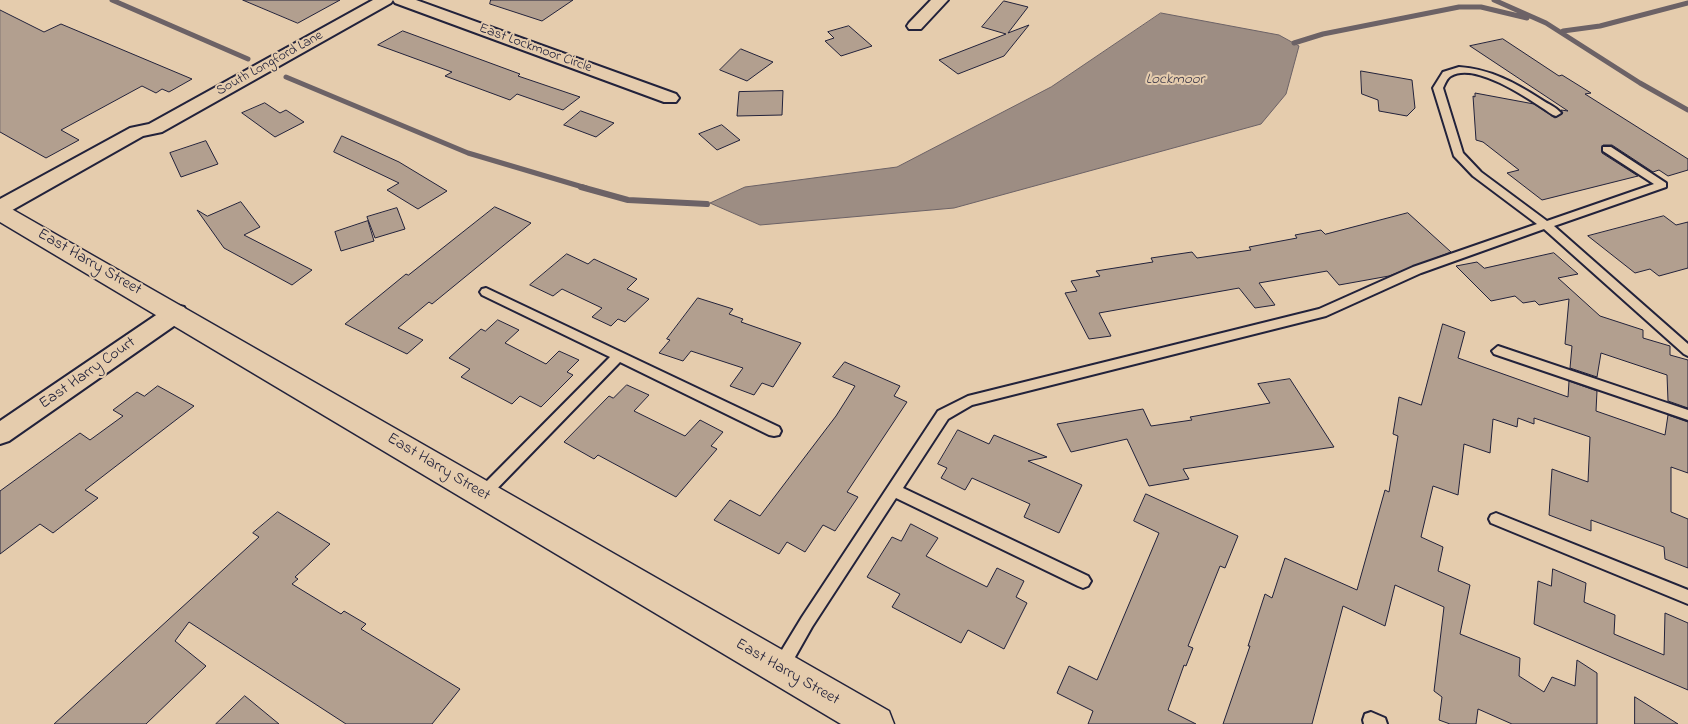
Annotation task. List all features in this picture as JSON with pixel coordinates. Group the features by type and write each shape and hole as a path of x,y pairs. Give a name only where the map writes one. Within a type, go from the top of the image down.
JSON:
{"main road":[{"name":"East Harry Street","path":"0,210 482,495 876,724"}],"street":[{"name":"South Longford Lane","path":"0,210 48,199 150,139 155,128 385,0"},
{"name":"East Lockmoor Circle","path":"401,0 670,98"},
{"path":"916,26 940,0"},
{"name":"East Harry Court","path":"0,434 176,313"}],"lane":[{"path":"1556,113 1505,81 1481,72 1454,70 1441,80 1438,88 1458,154 1477,174 1546,225 1688,351"},
{"path":"780,669 808,622 943,416 968,401 1322,313 1417,270 1662,185 1607,149"},
{"path":"486,292 774,431"},
{"path":"1498,351 1688,415"},
{"path":"482,495 619,356"},
{"path":"895,491 1083,581"},
{"path":"1496,519 1688,597"}],"water":[{"name":"Lockmoor","path":"1161,13 1279,35 1299,46 1286,94 1261,124 954,208 760,225 710,203 745,187 897,167 1051,87"}],"building":[{"path":"243,0 340,0 298,23"},
{"path":"491,0 573,0 542,21 490,4"},
{"path":"1004,1 1028,7 1008,33 1029,25 1004,56 958,74 939,60 1006,34 982,27"},
{"path":"0,10 44,32 61,24 192,79 169,92 162,89 156,93 142,86 61,130 79,140 46,158 0,132"},
{"path":"849,26 872,46 841,56 825,41 834,38 828,32"},
{"path":"403,31 520,74 518,76 580,97 563,110 517,94 510,100 445,76 452,72 378,45"},
{"path":"1503,39 1559,76 1562,75 1591,93 1585,94 1688,159 1688,170 1668,176 1659,170 1653,172 1612,145 1603,145 1602,153 1638,176 1542,200 1507,173 1519,170 1483,142 1476,140 1473,96 1475,97 1475,93 1534,104 1555,118 1563,113 1561,110 1568,111 1470,46"},
{"path":"741,49 773,62 747,81 720,70"},
{"path":"1361,71 1412,80 1415,108 1407,116 1379,111 1378,100 1362,94"},
{"path":"783,91 782,115 737,116 739,92"},
{"path":"265,103 280,113 286,110 304,122 275,137 242,113"},
{"path":"581,111 614,123 596,137 564,125"},
{"path":"722,125 740,140 717,150 699,134"},
{"path":"342,136 399,162 447,191 418,209 387,190 399,183 334,152"},
{"path":"206,141 218,164 181,177 170,153"},
{"path":"241,202 260,227 244,235 312,270 292,285 224,248 197,210 207,216"},
{"path":"495,207 531,223 432,304 429,302 398,328 423,340 407,354 345,324 406,274 408,275"},
{"path":"397,208 405,229 375,238 367,217"},
{"path":"1408,213 1451,252 1389,276 1339,285 1327,271 1259,283 1275,305 1255,308 1239,288 1099,313 1111,336 1089,339 1065,293 1077,291 1071,281 1100,276 1096,271 1153,262 1151,258 1192,252 1197,258 1251,250 1249,247 1297,238 1295,235 1321,230 1325,234"},
{"path":"1664,216 1676,225 1688,222 1688,268 1659,276 1650,269 1635,273 1588,236"},
{"path":"368,221 374,241 341,251 335,232"},
{"path":"1554,253 1578,274 1558,278 1600,316 1643,330 1643,338 1670,346 1670,355 1688,360 1688,408 1668,401 1667,375 1601,353 1597,377 1570,368 1572,346 1565,344 1569,299 1539,305 1535,301 1523,303 1515,296 1491,301 1456,266 1477,262 1484,268"},
{"path":"567,254 588,264 594,259 637,279 627,289 649,299 625,322 618,319 611,326 592,317 602,308 562,289 553,296 530,285"},
{"path":"698,298 733,309 729,314 743,319 741,322 801,343 773,387 762,383 754,395 730,386 743,368 691,351 683,361 659,353 670,340 667,339"},
{"path":"498,320 519,330 505,343 546,364 559,351 579,360 567,372 573,375 541,407 520,396 512,404 461,377 470,369 449,358 481,329 485,331"},
{"path":"1443,324 1465,332 1458,358 1568,397 1569,381 1597,391 1596,411 1665,435 1668,415 1688,422 1688,473 1671,467 1671,512 1688,519 1688,568 1665,559 1664,547 1591,520 1591,531 1549,515 1552,469 1588,482 1590,437 1534,418 1534,424 1518,418 1517,427 1493,419 1490,453 1464,444 1458,495 1433,486 1421,537 1443,547 1438,571 1470,585 1460,634 1520,658 1519,676 1544,692 1552,677 1575,686 1577,660 1597,673 1597,724 1512,724 1478,709 1476,724 1450,724 1439,720 1442,697 1434,691 1444,607 1395,585 1385,626 1343,606 1312,724 1223,724 1250,646 1248,646 1265,594 1272,598 1285,558 1357,590 1385,490 1389,492 1398,436 1393,434 1399,397 1421,405"},
{"path":"845,362 900,386 894,396 907,402 847,492 858,497 835,531 823,525 805,552 787,542 779,554 714,520 730,500 760,516 836,416 855,386 833,377"},
{"path":"1290,379 1334,447 1183,469 1189,479 1149,486 1127,439 1071,452 1057,424 1143,409 1151,426 1192,420 1190,417 1270,403 1258,384"},
{"path":"627,385 649,395 634,411 685,436 700,420 723,432 711,446 717,449 676,497 598,455 594,459 564,442 609,396 613,398"},
{"path":"158,386 194,406 85,490 98,498 53,533 40,524 0,554 0,491 80,433 90,440 123,416 113,410 137,392 144,396"},
{"path":"958,430 989,444 994,435 1047,457 1028,461 1082,485 1059,533 1024,517 1030,504 972,478 965,490 941,478 947,468 938,464"},
{"path":"1146,494 1238,536 1225,568 1220,566 1188,646 1193,648 1186,666 1184,665 1168,710 1196,724 1088,724 1093,711 1057,693 1069,666 1097,680 1159,533 1134,521"},
{"path":"278,512 330,544 295,577 298,579 292,584 341,614 344,611 366,624 361,629 460,689 432,724 346,724 189,622 175,641 206,666 146,724 54,724 259,537 253,533"},
{"path":"911,524 938,538 926,556 949,568 987,587 997,568 1024,581 1016,597 1027,603 1004,649 968,630 961,643 892,607 900,594 867,577 892,537 901,541"},
{"path":"1553,569 1586,583 1584,602 1615,615 1614,634 1664,655 1665,613 1688,623 1688,690 1534,624 1538,581 1551,586"},
{"path":"245,696 279,724 216,724"},
{"path":"1635,697 1678,724 1635,724"}],"waterway":[{"path":"112,0 248,59"},
{"path":"1494,0 1546,23 1640,83 1688,110"},
{"path":"1563,31 1600,26 1688,3"},
{"path":"1294,43 1323,34 1459,7 1481,7 1527,18"},
{"path":"286,77 468,153 586,188"},
{"path":"581,187 628,200 707,204"}]}
